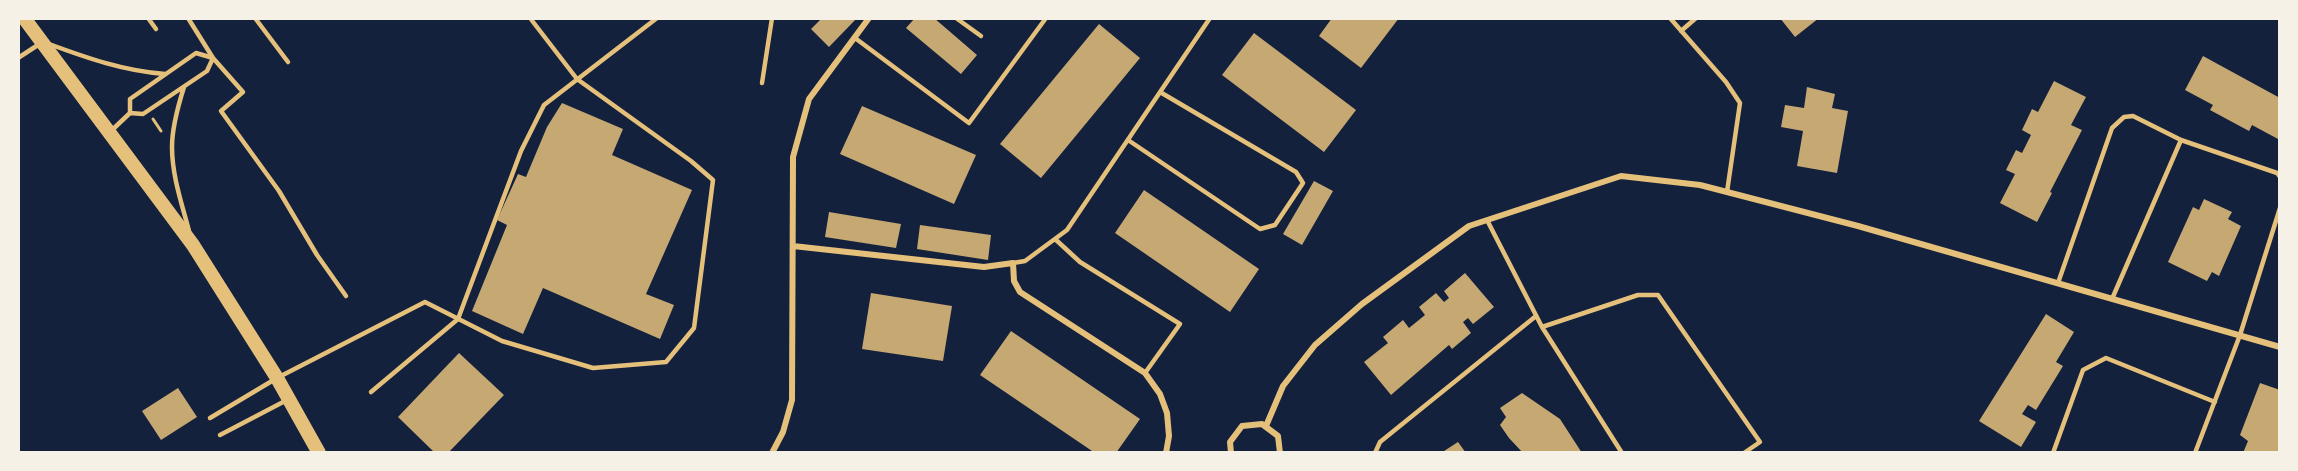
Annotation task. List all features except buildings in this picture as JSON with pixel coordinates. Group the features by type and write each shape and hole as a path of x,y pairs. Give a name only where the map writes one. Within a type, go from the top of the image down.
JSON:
{"main road":[{"path":"24,18 193,245 277,378 319,453"}],"street":[{"path":"772,453 783,432 792,400 793,157 809,99 869,18"},
{"path":"1266,426 1283,386 1315,345 1371,297 1469,226 1621,176 1679,181 1727,192 1858,226 2280,347"},
{"path":"793,246 984,267 1013,263 1014,281 1020,292 1145,373 1160,394 1167,413 1169,436 1166,453"},
{"path":"1232,453 1230,442 1242,426 1262,423 1278,436 1280,453"}],"lane":[{"path":"148,18 156,29"},
{"path":"188,18 213,58 243,92 221,111 279,191 317,255 346,296"},
{"path":"255,18 288,62"},
{"path":"210,418 277,378 425,302 502,341 593,368 666,362 694,328 713,180 691,161 577,79 530,18"},
{"path":"371,392 458,319 521,151 544,105 657,18"},
{"path":"762,83 772,18"},
{"path":"956,18 981,36"},
{"path":"855,38 969,123 1046,18"},
{"path":"1013,263 1025,261 1067,230 1210,18"},
{"path":"1670,18 1726,82 1740,103 1727,192"},
{"path":"1681,31 1696,18"},
{"path":"18,58 42,42 137,72 166,74"},
{"path":"110,132 130,113 130,99 196,53 213,58"},
{"path":"130,113 143,114 207,71 213,58"},
{"path":"184,86 175,117 172,146 175,180 193,245"},
{"path":"1128,140 1260,229 1275,225 1303,183 1296,172 1160,92"},
{"path":"2058,283 2112,128 2124,117 2133,116 2181,140 2277,173 2280,177"},
{"path":"2112,299 2181,140"},
{"path":"2196,453 2240,335 2280,208"},
{"path":"1487,220 1542,327 1622,453"},
{"path":"1055,239 1080,262 1180,324 1145,373"},
{"path":"1542,327 1638,295 1658,295 1760,442 1744,453"},
{"path":"1375,453 1380,442 1536,316"},
{"path":"2053,453 2083,370 2106,358 2215,402"},
{"path":"220,435 289,399"}],"path":[{"path":"148,113 162,132"}]}
